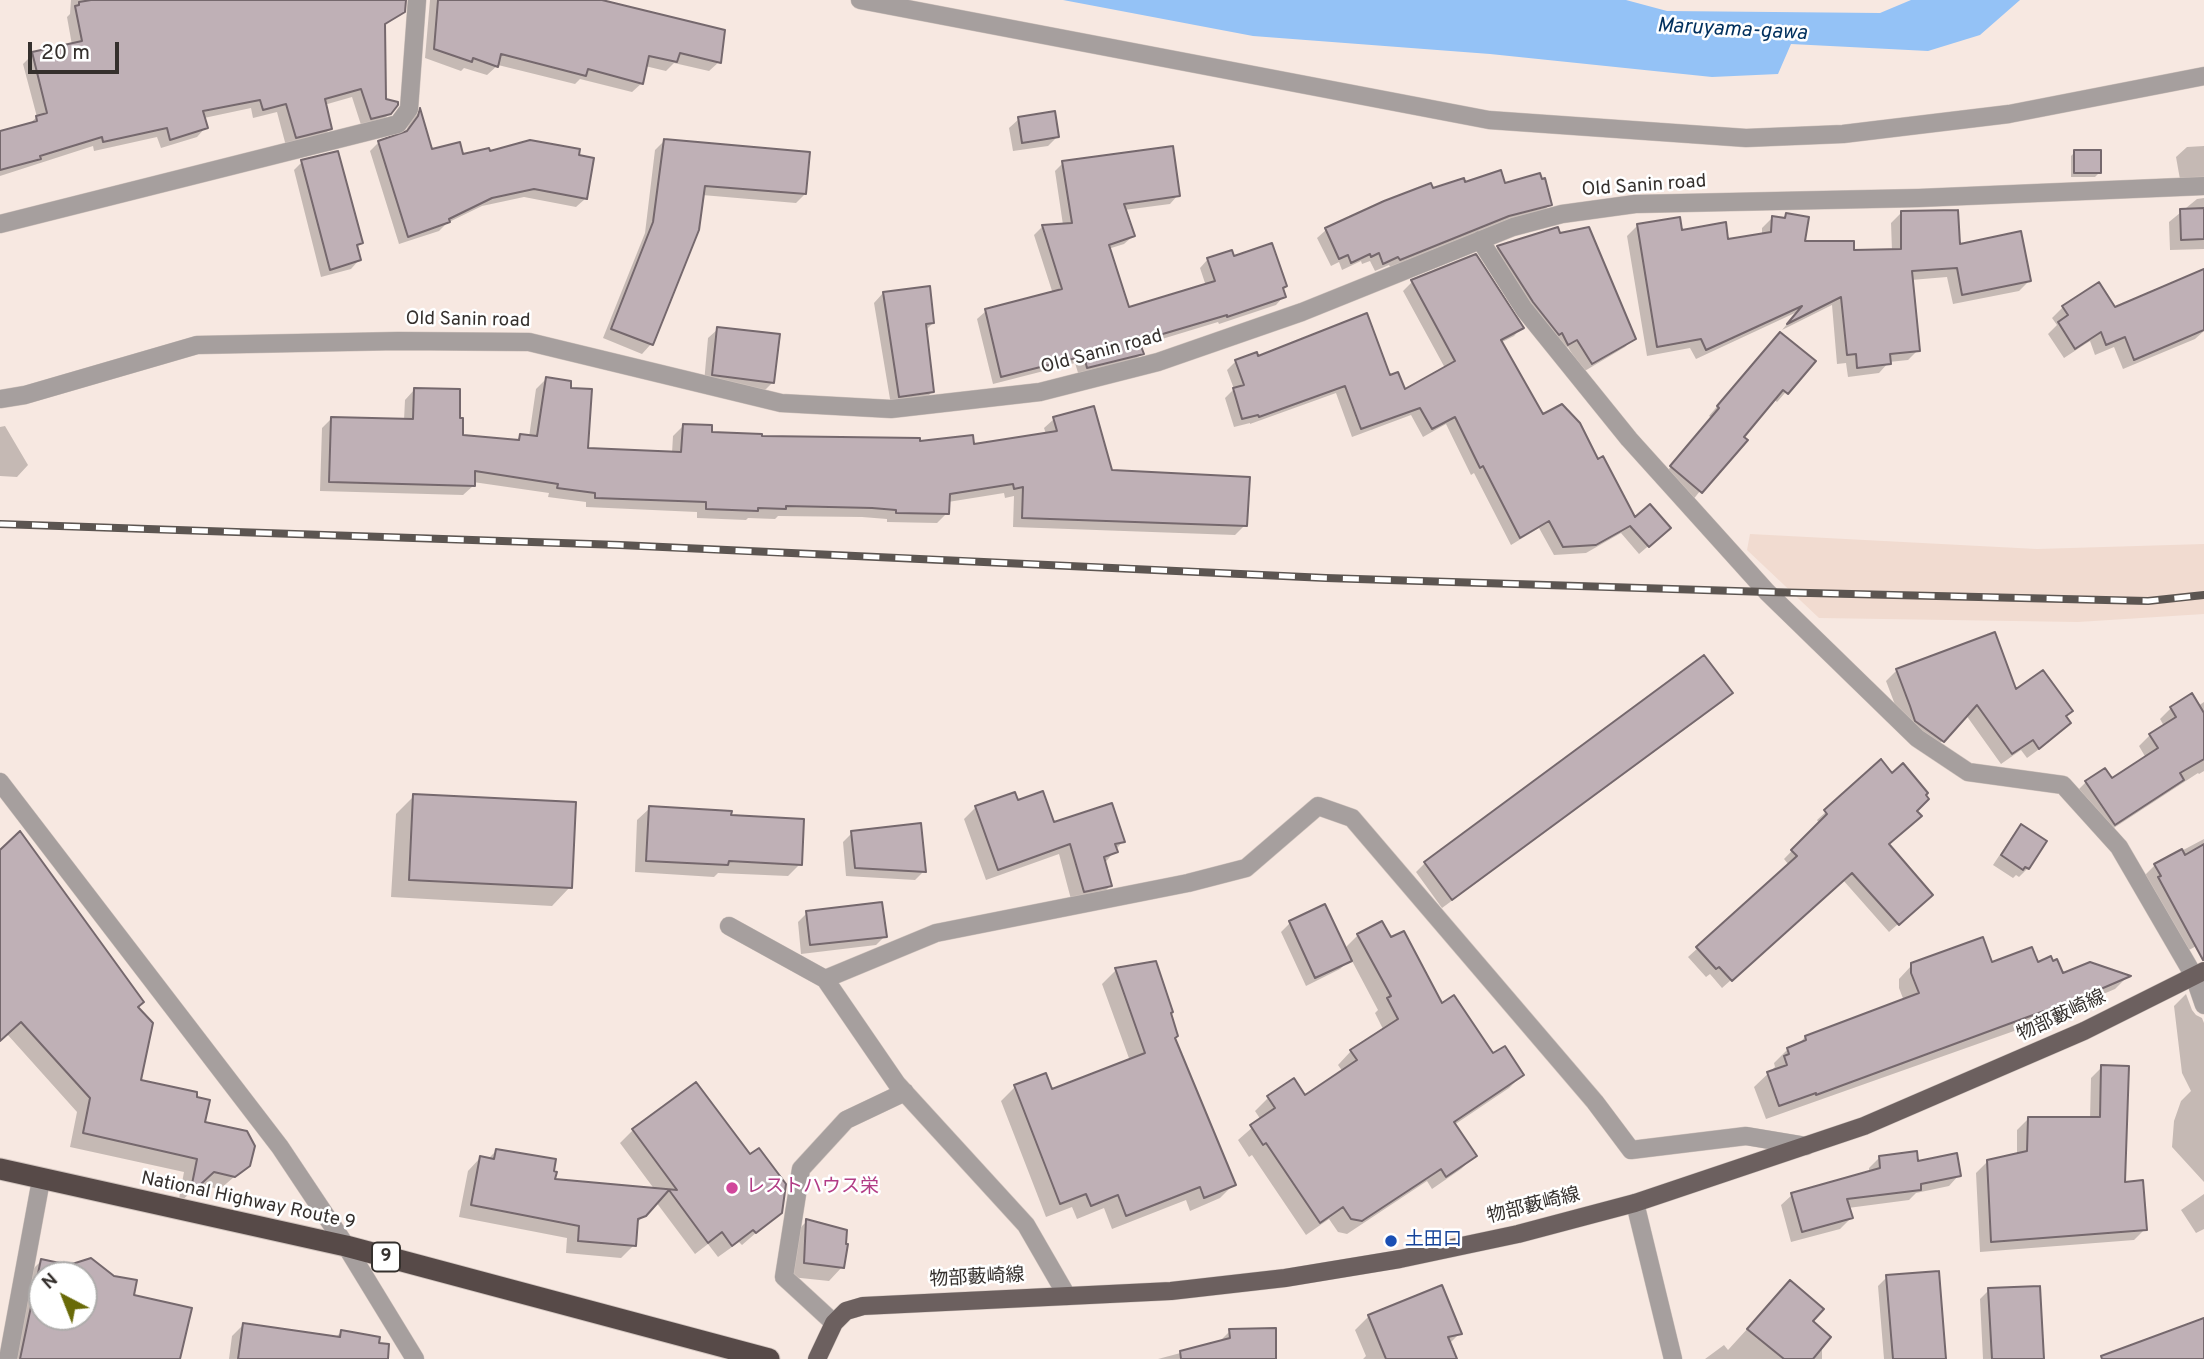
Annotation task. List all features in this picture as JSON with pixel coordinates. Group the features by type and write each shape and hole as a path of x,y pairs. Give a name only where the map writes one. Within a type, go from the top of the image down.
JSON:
{"highway":[{"name":"National Highway Route 9","path":"0,1169 346,1246 769,1359"}],"main road":[{"name":"物部藪崎線","path":"834,1323 846,1311 863,1306 1171,1291 1285,1278 1387,1262 1518,1234 1635,1203 1864,1126 2084,1031 2199,974"},
{"path":"817,1359 834,1323"}],"street":[{"path":"0,224 398,124 409,108 417,0"},
{"path":"860,0 1489,120 1746,138 1843,134 2009,114 2204,76"},
{"name":"Old Sanin road","path":"0,398 25,395 197,345 397,341 529,342 781,403 891,409 1040,392 1158,362 1303,312 1480,240 1562,214 1635,204 1919,198 2204,186"},
{"path":"1480,240 1524,309 1629,439 1767,592 1917,738 1968,772 2063,785 2119,847 2199,974 2204,1005"},
{"path":"0,782 280,1147 346,1246 415,1359"},
{"path":"825,979 936,933 1188,883 1246,868 1318,806 1352,818 1595,1102 1631,1150 1746,1136 1807,1146"},
{"path":"729,926 825,979 905,1092 1026,1225 1068,1296"},
{"path":"834,1323 784,1277 801,1169 845,1120 905,1092"},
{"path":"8,1359 41,1180"},
{"path":"1635,1203 1673,1359"}],"shaded area":[{"path":"1750,534 2037,549 2204,544 2204,614 2078,622 1819,618 1747,550"}],"water":[{"name":"Maruyama-gawa","path":"1063,0 1626,0 1667,11 1880,13 1911,0 2020,0 1980,35 1928,51 1791,44 1778,74 1712,77 1490,54 1253,36"}],"building":[{"path":"406,0 405,12 385,24 386,99 398,102 398,105 391,114 371,119 361,89 325,99 332,129 296,138 286,104 263,110 260,100 203,111 208,128 170,140 167,128 103,142 102,137 40,156 41,159 0,170 0,131 37,121 36,116 47,113 32,52 82,41 75,6 79,5 79,2"},
{"path":"438,0 602,0 725,30 721,63 680,53 677,62 649,56 643,84 588,69 586,76 501,54 498,67 473,58 472,62 434,49"},
{"path":"420,108 432,149 460,142 463,154 489,148 490,151 530,140 580,149 579,155 594,158 587,199 534,189 492,198 449,219 450,222 408,237 378,141 407,131 418,116"},
{"path":"1055,111 1059,137 1022,143 1018,117"},
{"path":"664,139 810,152 806,194 705,186 699,230 653,345 611,329 653,222"},
{"path":"1173,146 1180,196 1124,204 1135,236 1109,245 1129,307 1215,281 1207,258 1232,250 1234,256 1272,243 1287,286 1283,288 1286,297 1227,317 1139,341 1144,354 1087,368 1084,356 1001,377 985,309 1062,289 1042,225 1072,223 1062,161"},
{"path":"2074,150 2101,150 2101,173 2074,173"},
{"path":"338,151 363,243 357,245 361,260 330,270 301,160"},
{"path":"1501,170 1505,183 1540,173 1542,179 1545,178 1552,205 1509,216 1400,260 1398,257 1383,264 1379,253 1351,263 1348,255 1339,259 1325,228 1431,183 1433,188 1464,178 1465,182"},
{"path":"2204,208 2204,239 2181,240 2180,209"},
{"path":"1958,210 1960,244 2021,231 2031,281 1962,295 1957,268 1912,271 1920,351 1890,354 1891,364 1857,368 1856,354 1847,355 1841,297 1787,324 1802,306 1706,350 1701,339 1657,347 1637,224 1680,217 1682,230 1726,222 1728,239 1771,232 1772,216 1785,218 1786,213 1809,217 1805,241 1854,241 1854,250 1901,249 1901,211"},
{"path":"1558,227 1560,233 1589,227 1636,339 1592,364 1577,340 1568,345 1562,333 1559,335 1533,302 1497,246"},
{"path":"1476,254 1524,328 1501,340 1543,414 1562,404 1580,423 1598,459 1603,456 1635,517 1650,504 1671,528 1649,547 1630,526 1596,545 1563,547 1549,521 1520,538 1483,466 1480,468 1455,417 1432,429 1420,408 1361,429 1345,386 1259,417 1258,415 1242,419 1233,388 1244,385 1235,360 1257,352 1258,356 1367,313 1390,375 1398,372 1405,389 1455,361 1411,280"},
{"path":"2204,269 2204,330 2134,360 2125,337 2106,345 2101,332 2075,349 2058,322 2068,315 2062,306 2099,282 2115,307"},
{"path":"930,286 934,323 926,324 934,392 899,397 883,292"},
{"path":"717,327 780,334 774,383 712,375"},
{"path":"1780,332 1816,361 1788,394 1783,390 1744,437 1748,440 1702,493 1670,466"},
{"path":"546,377 571,381 571,388 592,389 588,448 681,452 683,424 712,425 712,432 762,436 920,438 920,441 973,435 974,444 1057,431 1053,417 1094,406 1112,470 1250,477 1247,526 1022,518 1023,487 1014,489 1013,484 950,494 949,514 896,513 896,510 872,508 786,506 786,509 758,508 758,511 706,509 706,502 595,498 595,493 557,488 558,484 475,471 475,486 329,482 331,417 413,419 414,388 460,389 463,435 519,440 520,434 537,436"},
{"path":"1995,632 2016,689 2043,670 2073,711 2066,716 2071,723 2039,749 2033,740 2012,754 1977,705 1944,742 1915,721 1896,669"},
{"path":"1704,655 1733,693 1452,900 1424,862"},
{"path":"2192,693 2204,713 2204,759 2180,773 2184,780 2115,825 2085,781 2105,768 2112,778 2158,748 2149,734 2176,717 2170,707"},
{"path":"1881,759 1892,773 1903,763 1928,793 1926,795 1929,799 1917,811 1922,816 1889,844 1933,895 1899,925 1852,873 1732,981 1719,967 1716,969 1696,947 1797,856 1791,850 1827,814 1824,810"},
{"path":"1043,791 1054,822 1112,803 1125,842 1115,844 1118,852 1104,857 1112,886 1084,892 1070,844 998,870 975,806 1015,792 1018,800"},
{"path":"413,794 576,802 572,888 409,880"},
{"path":"649,806 732,811 731,815 804,819 802,865 729,861 728,865 646,861"},
{"path":"921,823 926,872 855,868 851,831"},
{"path":"2021,824 2047,841 2029,869 2025,867 2023,870 2001,855"},
{"path":"20,831 144,1002 138,1007 153,1023 141,1080 197,1092 197,1097 210,1100 205,1122 247,1131 255,1146 250,1166 235,1177 214,1172 190,1194 197,1159 83,1133 90,1098 21,1022 0,1041 0,850"},
{"path":"2204,844 2203,960 2158,877 2161,876 2154,864 2182,849 2185,855"},
{"path":"882,902 887,937 810,945 806,911"},
{"path":"1325,904 1352,961 1315,978 1289,921"},
{"path":"1382,921 1391,937 1404,931 1442,1003 1454,995 1493,1053 1505,1046 1524,1075 1454,1122 1477,1156 1446,1177 1441,1169 1362,1221 1351,1219 1343,1207 1320,1223 1266,1143 1263,1145 1250,1125 1275,1108 1267,1096 1294,1078 1305,1095 1357,1060 1350,1050 1398,1019 1387,998 1391,996 1357,934"},
{"path":"1983,937 1992,962 2032,947 2038,962 2051,956 2053,961 2057,959 2063,973 2090,962 2131,976 2045,1013 2044,1011 1816,1095 1779,1106 1767,1072 1787,1065 1784,1056 1789,1054 1787,1048 1806,1040 1805,1036 1919,993 1911,973 1911,963"},
{"path":"1156,961 1173,1012 1171,1013 1178,1036 1175,1038 1236,1185 1204,1198 1200,1187 1126,1216 1118,1195 1091,1206 1086,1194 1060,1204 1014,1085 1046,1073 1052,1089 1145,1053 1115,968"},
{"path":"2101,1065 2129,1066 2125,1182 2143,1180 2147,1230 1991,1242 1987,1160 2027,1151 2028,1117 2100,1117"},
{"path":"696,1082 750,1154 759,1148 786,1184 782,1213 756,1233 753,1230 732,1246 722,1232 708,1243 669,1190 646,1216 638,1219 636,1246 578,1241 579,1226 471,1205 480,1156 494,1159 496,1149 556,1159 555,1179 677,1190 632,1129"},
{"path":"1917,1151 1918,1161 1957,1153 1961,1176 1921,1184 1921,1190 1847,1199 1853,1218 1802,1232 1791,1193 1880,1168 1879,1156"},
{"path":"806,1219 847,1230 844,1268 804,1263"},
{"path":"98,1263 114,1276 137,1280 134,1295 192,1308 180,1359 20,1359 28,1321 28,1331 98,1331"},
{"path":"1939,1271 1946,1359 1893,1359 1886,1275"},
{"path":"1790,1280 1824,1309 1813,1321 1831,1337 1813,1359 1784,1359 1747,1329"},
{"path":"1442,1285 1462,1334 1448,1337 1457,1359 1386,1359 1368,1315"},
{"path":"2040,1286 2044,1359 1992,1359 1988,1288"},
{"path":"2204,1318 2204,1359 2102,1359 2101,1356"},
{"path":"243,1323 340,1337 341,1330 380,1337 379,1343 389,1344 388,1359 238,1359"},
{"path":"1276,1328 1276,1359 1181,1359 1180,1351 1230,1338 1229,1329"}],"railway":[{"path":"0,524 620,545 1326,578 2148,601 2204,595"}],"place":[{"name":"レストハウス栄","path":"732,1188"},
{"name":"土田口","path":"1391,1241"}]}
